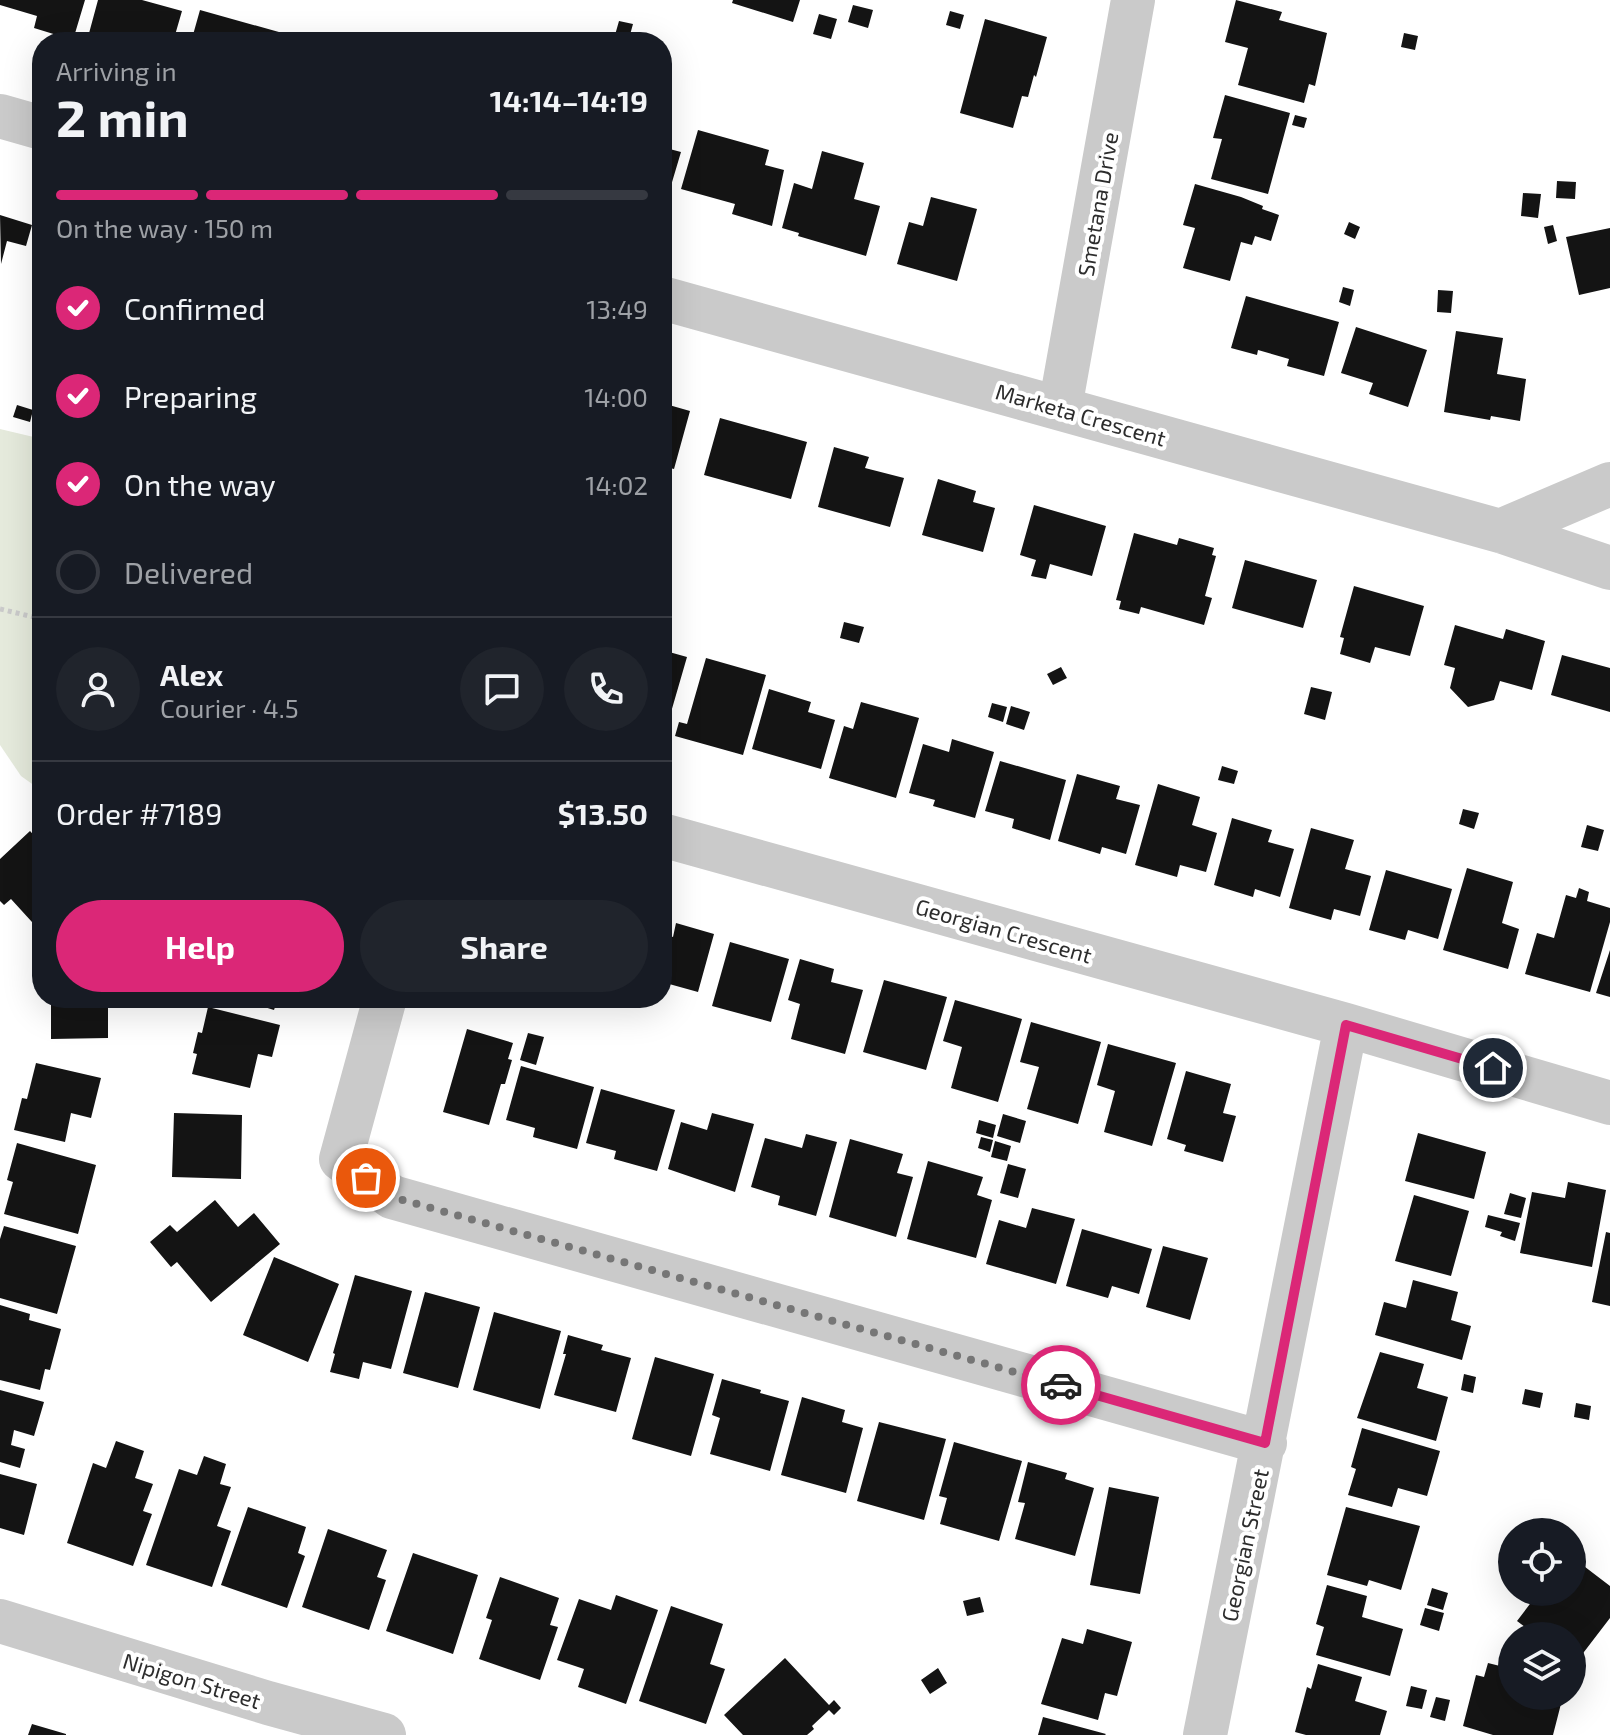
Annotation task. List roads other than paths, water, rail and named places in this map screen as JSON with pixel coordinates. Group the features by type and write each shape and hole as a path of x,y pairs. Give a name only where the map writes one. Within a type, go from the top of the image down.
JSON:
{"street":[{"name":"Smetana Drive","path":"1060,408 1133,0"},
{"path":"0,116 32,125"},
{"name":"Marketa Crescent","path":"672,301 1500,531 1610,568"},
{"path":"1500,531 1610,484"},
{"name":"Georgian Crescent","path":"672,838 1346,1025 1610,1103"},
{"path":"382,1008 341,1159 392,1197 1265,1443"},
{"name":"Georgian Street","path":"1205,1735 1346,1025"},
{"name":"Nipigon Street","path":"0,1621 263,1719 384,1735"}]}
